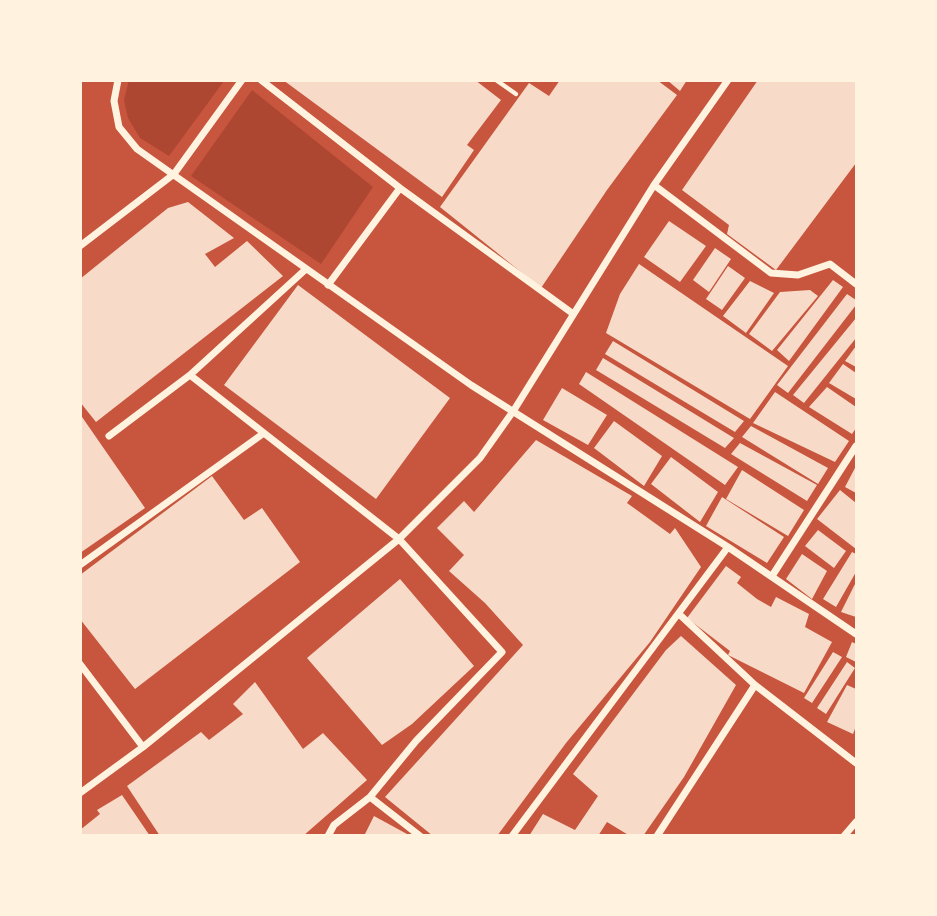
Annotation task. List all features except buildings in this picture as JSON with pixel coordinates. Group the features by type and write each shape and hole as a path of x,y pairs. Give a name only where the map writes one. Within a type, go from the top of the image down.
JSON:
{"street":[{"path":"118,80 114,101 119,127 137,149 471,384 728,547 856,634"},
{"path":"80,246 174,174 242,80"},
{"path":"261,80 400,188 572,313"},
{"path":"80,793 143,747 399,539 480,458 514,410 654,185 728,80"},
{"path":"654,185 771,274 798,275 831,264 856,284"},
{"path":"328,285 400,188"},
{"path":"109,436 190,375 306,269"},
{"path":"190,375 399,539 502,652 416,741 370,797 334,825 328,835"},
{"path":"80,565 264,433"},
{"path":"772,576 856,446"},
{"path":"512,835 728,547"},
{"path":"679,614 755,685 856,763"},
{"path":"80,664 143,747"},
{"path":"657,835 755,685"},
{"path":"370,797 420,835"},
{"path":"844,835 856,822"}],"path":[{"path":"496,80 516,94"}],"shaded area":[{"path":"129,80 224,81 169,156 140,138 128,118 124,100"},
{"path":"252,90 373,187 321,264 191,176"}]}
